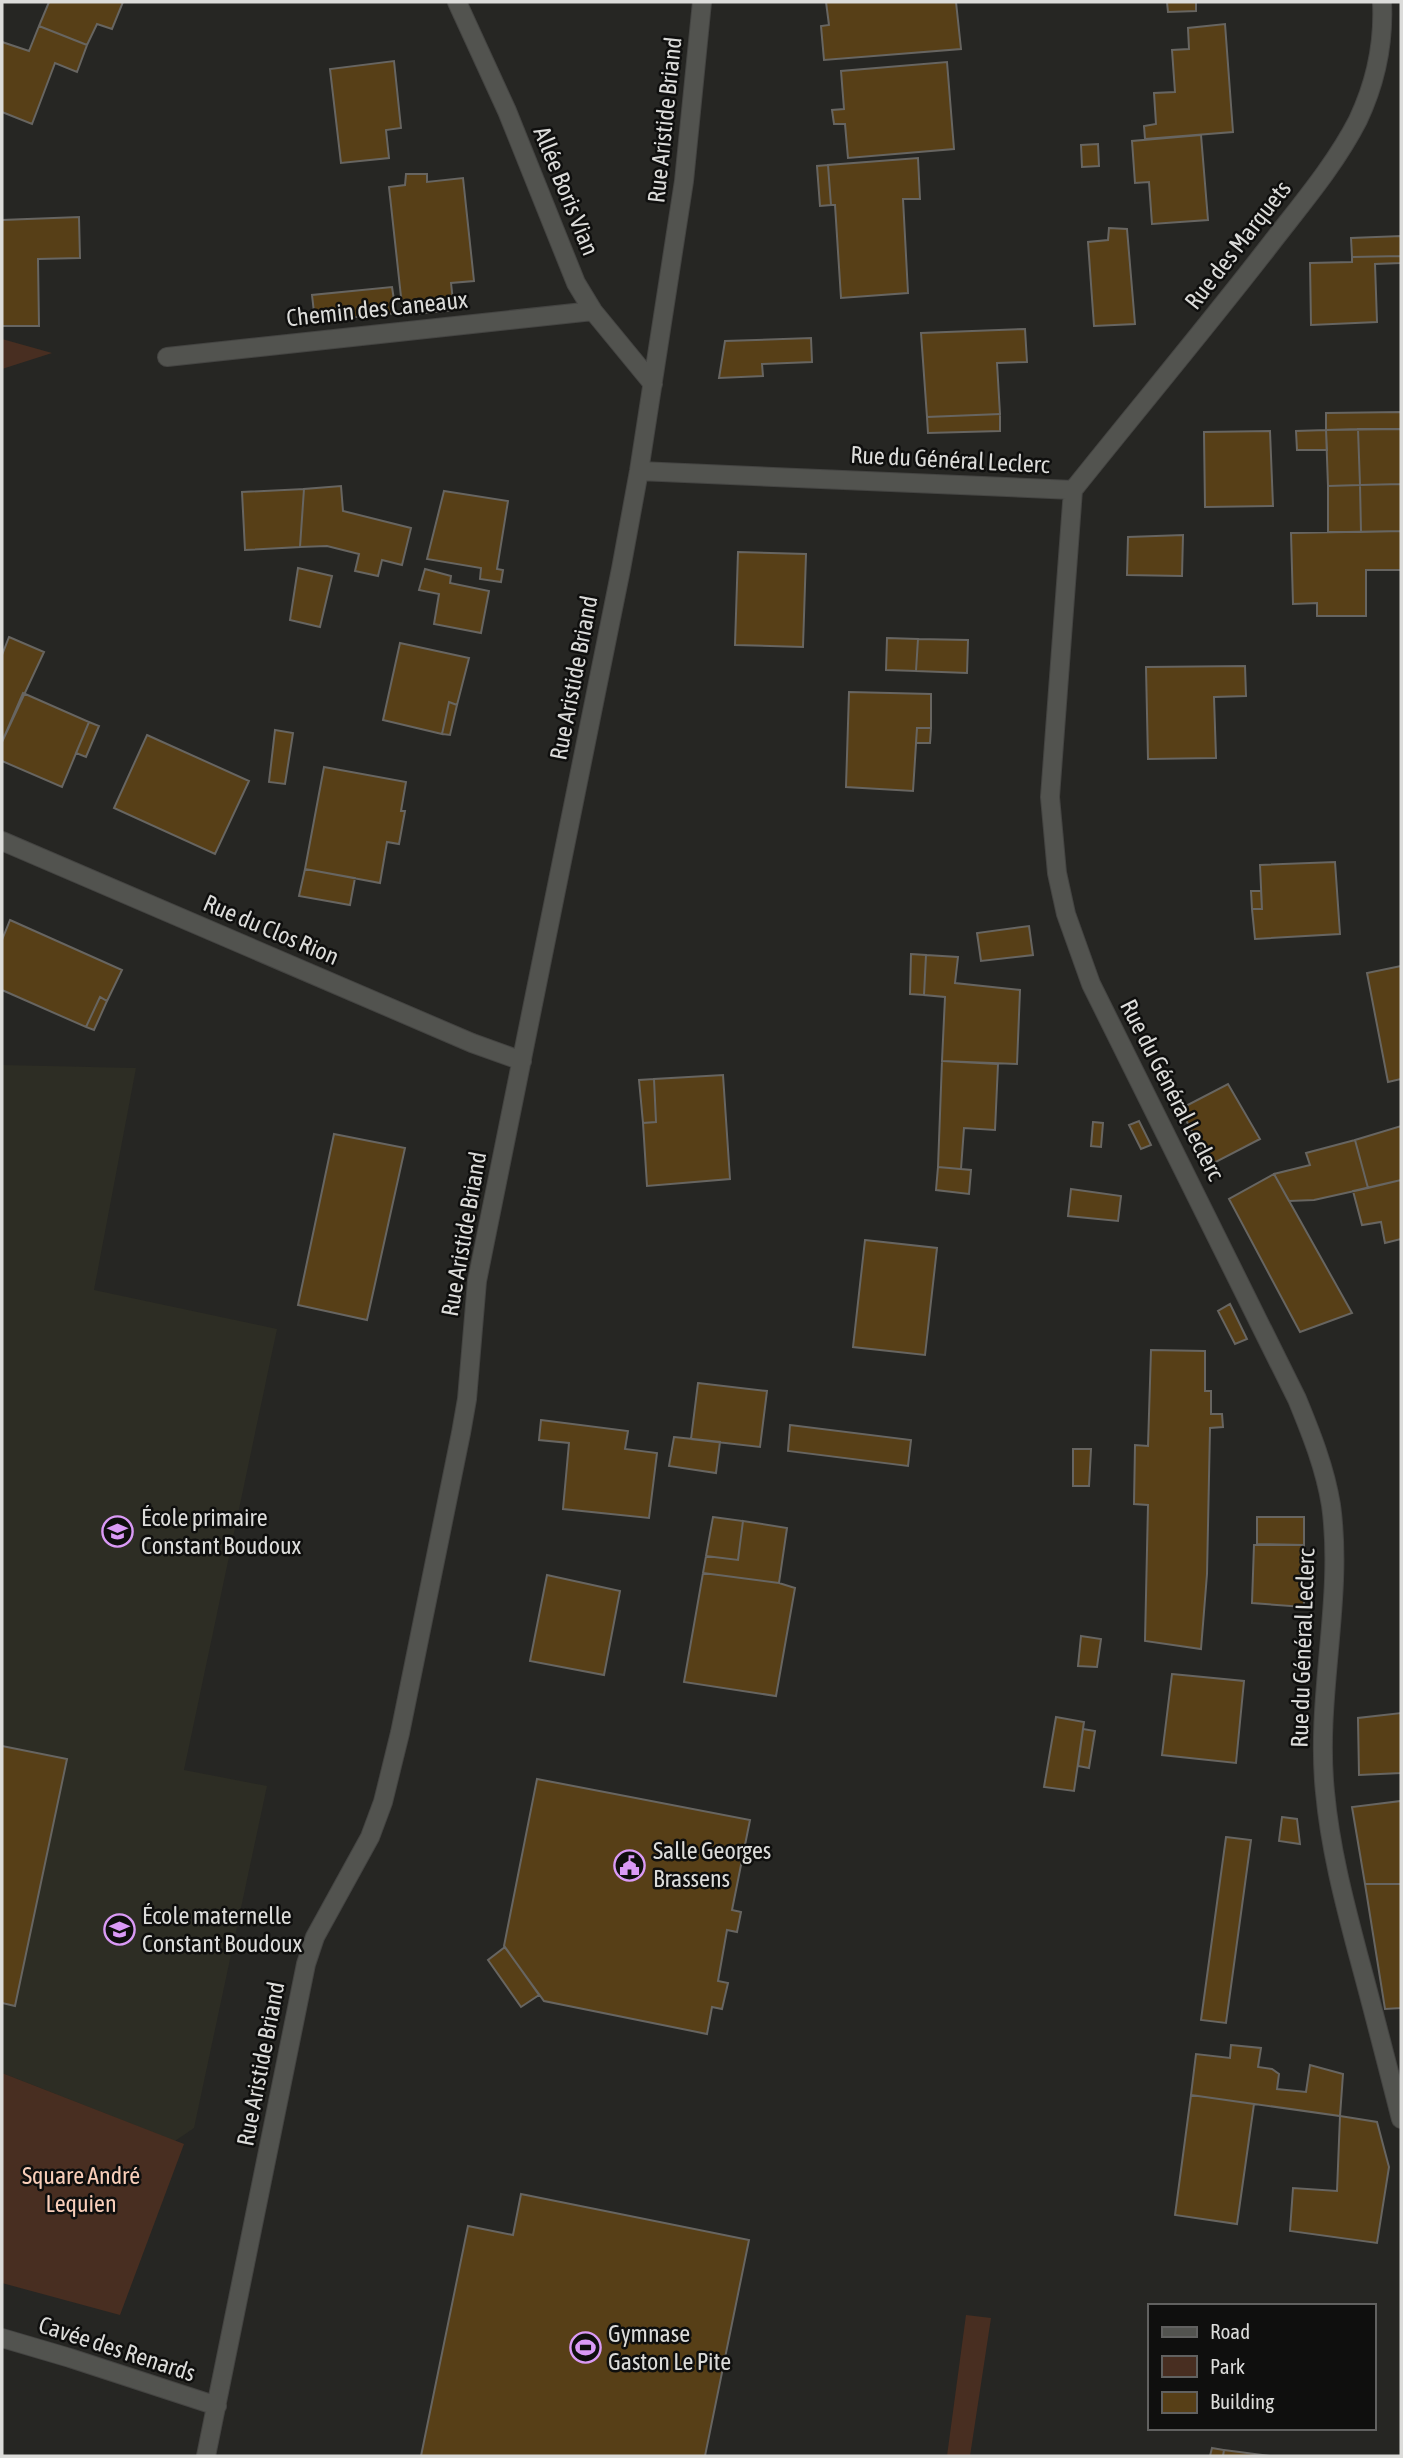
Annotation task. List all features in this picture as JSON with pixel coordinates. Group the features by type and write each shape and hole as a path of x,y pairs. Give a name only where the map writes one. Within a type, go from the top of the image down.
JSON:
{"street":[{"name":"Allée Boris Vian","path":"457,2 507,111 576,283 593,311 653,384"},
{"name":"Rue Aristide Briand","path":"206,2456 306,1964 324,1918 370,1837 383,1802 395,1758 461,1433 467,1399 477,1281 639,471 684,181 702,2"},
{"name":"Rue des Marquets","path":"1073,490 1255,264 1325,174 1343,146 1358,120 1377,66 1383,37 1382,2"},
{"name":"Chemin des Caneaux","path":"167,357 593,311"},
{"name":"Rue du Général Leclerc","path":"639,471 1073,490 1050,797 1057,873 1066,914 1091,984 1297,1399 1321,1467 1331,1505 1334,1568 1323,1750 1324,1791 1329,1831 1346,1912 1401,2119"},
{"name":"Rue du Clos Rion","path":"2,841 472,1043 522,1061"},
{"name":"Cavée des Renards","path":"2,2338 217,2406"}],"shaded area":[{"name":"École primaire Constant Boudoux","path":"2,1065 136,1068 94,1290 277,1329 184,1770 267,1786 194,2128 175,2141 2,2073"}],"green space":[{"path":"2,339 52,353 2,369"},
{"name":"Square André Lequien","path":"2,2073 184,2144 120,2315 2,2283"},
{"path":"966,2315 991,2318 970,2456 947,2456"}],"building":[{"path":"49,2 123,2 112,29 97,24 87,45 39,26"},
{"path":"826,2 956,2 961,49 824,60 821,26 829,25"},
{"path":"1167,2 1196,2 1196,11 1168,12"},
{"path":"1225,24 1233,132 1145,139 1144,126 1156,124 1154,93 1175,92 1172,50 1189,49 1188,28"},
{"path":"39,26 87,45 77,72 55,63 32,124 2,112 2,42 29,51"},
{"path":"394,61 401,128 386,130 389,158 341,163 330,69"},
{"path":"947,62 954,149 848,158 845,124 834,124 832,110 844,109 841,71"},
{"path":"1201,135 1208,220 1152,224 1149,182 1135,183 1132,141"},
{"path":"1098,144 1099,166 1082,167 1081,145"},
{"path":"918,158 920,199 903,199 908,293 841,298 835,205 831,205 828,165"},
{"path":"828,165 831,205 820,206 817,166"},
{"path":"406,174 427,174 427,182 463,178 474,281 451,283 454,310 403,315 389,187 405,185"},
{"path":"79,217 80,258 38,259 39,326 2,326 2,220"},
{"path":"1109,228 1127,229 1135,324 1094,326 1088,242 1108,240"},
{"path":"1401,236 1401,256 1352,257 1351,238"},
{"path":"1401,256 1401,263 1375,264 1377,322 1311,325 1310,263 1352,262 1352,257"},
{"path":"392,287 396,313 315,321 312,295"},
{"path":"1025,329 1027,362 997,363 1000,414 927,417 921,333"},
{"path":"811,338 812,362 762,364 763,376 719,378 725,341"},
{"path":"1401,412 1401,429 1326,430 1326,413"},
{"path":"1000,414 1000,431 928,433 927,417"},
{"path":"1358,429 1360,485 1328,486 1326,430"},
{"path":"1358,429 1401,429 1401,484 1360,485"},
{"path":"1326,430 1327,450 1297,450 1296,431"},
{"path":"1270,431 1273,506 1205,507 1204,432"},
{"path":"1401,484 1401,531 1361,532 1360,485"},
{"path":"1360,485 1361,532 1328,532 1328,486"},
{"path":"341,486 343,511 411,528 402,565 382,560 378,576 355,571 359,554 327,546 300,547 304,489"},
{"path":"304,489 300,547 245,550 242,492"},
{"path":"444,491 508,501 497,569 503,570 501,582 480,579 481,568 427,559"},
{"path":"1401,531 1401,570 1366,570 1366,616 1317,616 1317,603 1293,604 1291,533"},
{"path":"1183,535 1182,576 1127,575 1128,537"},
{"path":"738,552 806,554 803,647 735,645"},
{"path":"298,568 332,576 320,627 290,620"},
{"path":"425,569 451,576 450,583 489,591 481,633 434,624 439,594 419,590"},
{"path":"9,637 44,652 2,742 2,655"},
{"path":"887,638 918,639 916,671 886,670"},
{"path":"918,639 968,640 967,673 916,671"},
{"path":"400,643 469,658 457,705 449,702 442,734 383,720"},
{"path":"1245,666 1246,696 1214,697 1216,758 1148,759 1146,667"},
{"path":"849,692 931,694 931,728 917,728 913,791 846,787"},
{"path":"23,693 89,722 62,787 2,761 2,742"},
{"path":"449,702 457,705 450,735 442,734"},
{"path":"89,722 99,726 86,757 76,753"},
{"path":"917,728 931,728 930,743 916,743"},
{"path":"275,730 293,733 285,784 269,782"},
{"path":"147,735 249,781 215,854 114,808"},
{"path":"324,767 406,782 401,811 405,811 399,844 387,842 380,883 305,869"},
{"path":"1335,862 1340,934 1255,939 1252,909 1262,909 1260,865"},
{"path":"305,869 355,878 350,905 299,896"},
{"path":"1251,891 1261,891 1262,909 1252,909"},
{"path":"10,920 122,970 107,1001 100,997 86,1027 2,990 2,940"},
{"path":"1029,926 1033,955 981,961 977,933"},
{"path":"911,954 926,955 924,995 910,994"},
{"path":"926,955 958,957 955,983 1020,990 1017,1064 942,1061 945,997 924,995"},
{"path":"1401,966 1401,1079 1388,1082 1367,973"},
{"path":"100,997 107,1001 94,1030 86,1027"},
{"path":"942,1061 998,1064 995,1130 964,1128 961,1169 938,1167"},
{"path":"723,1075 730,1179 647,1186 643,1123 656,1122 654,1079"},
{"path":"654,1079 656,1122 643,1123 639,1080"},
{"path":"1228,1084 1260,1139 1210,1165 1180,1109"},
{"path":"1139,1121 1151,1145 1141,1149 1129,1125"},
{"path":"1093,1122 1103,1123 1101,1147 1091,1146"},
{"path":"1401,1126 1401,1180 1368,1188 1355,1140"},
{"path":"334,1134 405,1148 367,1320 298,1305"},
{"path":"1355,1140 1368,1188 1314,1200 1289,1201 1274,1174 1310,1165 1306,1153"},
{"path":"938,1167 971,1170 969,1194 936,1190"},
{"path":"1274,1174 1352,1313 1300,1332 1229,1199"},
{"path":"1401,1180 1401,1239 1385,1243 1381,1222 1362,1225 1353,1191"},
{"path":"1071,1189 1121,1196 1118,1221 1068,1216"},
{"path":"865,1240 937,1248 925,1355 853,1347"},
{"path":"1230,1304 1247,1339 1235,1344 1218,1311"},
{"path":"1151,1350 1205,1351 1205,1391 1211,1391 1211,1414 1222,1414 1223,1427 1210,1428 1207,1574 1201,1649 1145,1641 1148,1505 1134,1504 1135,1445 1148,1446"},
{"path":"698,1383 767,1391 760,1447 691,1439"},
{"path":"541,1420 628,1431 625,1449 657,1453 649,1518 563,1509 569,1443 539,1440"},
{"path":"790,1425 911,1440 908,1466 788,1451"},
{"path":"674,1437 720,1442 716,1473 669,1466"},
{"path":"1073,1449 1091,1449 1089,1486 1073,1486"},
{"path":"713,1517 743,1521 738,1560 706,1556"},
{"path":"1257,1517 1304,1517 1304,1545 1257,1544"},
{"path":"743,1521 787,1528 779,1583 703,1573 706,1556 738,1560"},
{"path":"1254,1545 1304,1545 1304,1607 1252,1603"},
{"path":"703,1573 779,1583 795,1588 776,1696 684,1682"},
{"path":"547,1575 620,1591 604,1675 530,1661"},
{"path":"1081,1636 1101,1639 1097,1667 1078,1666"},
{"path":"1172,1674 1244,1681 1236,1763 1162,1755"},
{"path":"1401,1713 1401,1773 1359,1775 1358,1718"},
{"path":"1056,1717 1084,1722 1074,1791 1044,1787"},
{"path":"1083,1729 1095,1731 1089,1768 1078,1766"},
{"path":"2,1746 67,1759 15,2006 2,2003"},
{"name":"Salle Georges Brassens","path":"537,1779 750,1820 732,1910 741,1912 737,1932 727,1930 718,1981 728,1983 722,2009 712,2007 707,2034 544,2001 504,1946"},
{"path":"1401,1801 1401,1884 1365,1884 1352,1807"},
{"path":"1282,1817 1297,1819 1300,1844 1279,1841"},
{"path":"1226,1837 1251,1840 1226,2023 1201,2020"},
{"path":"1365,1884 1401,1884 1401,2008 1385,2009"},
{"path":"505,1947 539,1995 521,2007 488,1960"},
{"path":"1231,2045 1261,2048 1258,2067 1272,2069 1279,2074 1277,2089 1306,2092 1310,2065 1343,2074 1340,2116 1191,2095 1196,2054 1230,2058"},
{"path":"1191,2095 1254,2104 1237,2224 1175,2215"},
{"path":"1340,2116 1377,2122 1389,2167 1377,2243 1290,2231 1293,2188 1337,2191"},
{"name":"Gymnase Gaston Le Pite","path":"521,2194 749,2240 705,2456 421,2456 468,2226 513,2235"},
{"path":"1212,2448 1224,2450 1223,2456 1210,2456"},
{"path":"1224,2450 1270,2456 1223,2456"}],"place":[{"name":"École primaire Constant Boudoux","path":"118,1532"},
{"name":"Salle Georges Brassens","path":"630,1865"},
{"name":"École maternelle Constant Boudoux","path":"119,1930"},
{"name":"Gymnase Gaston Le Pite","path":"585,2348"}]}
